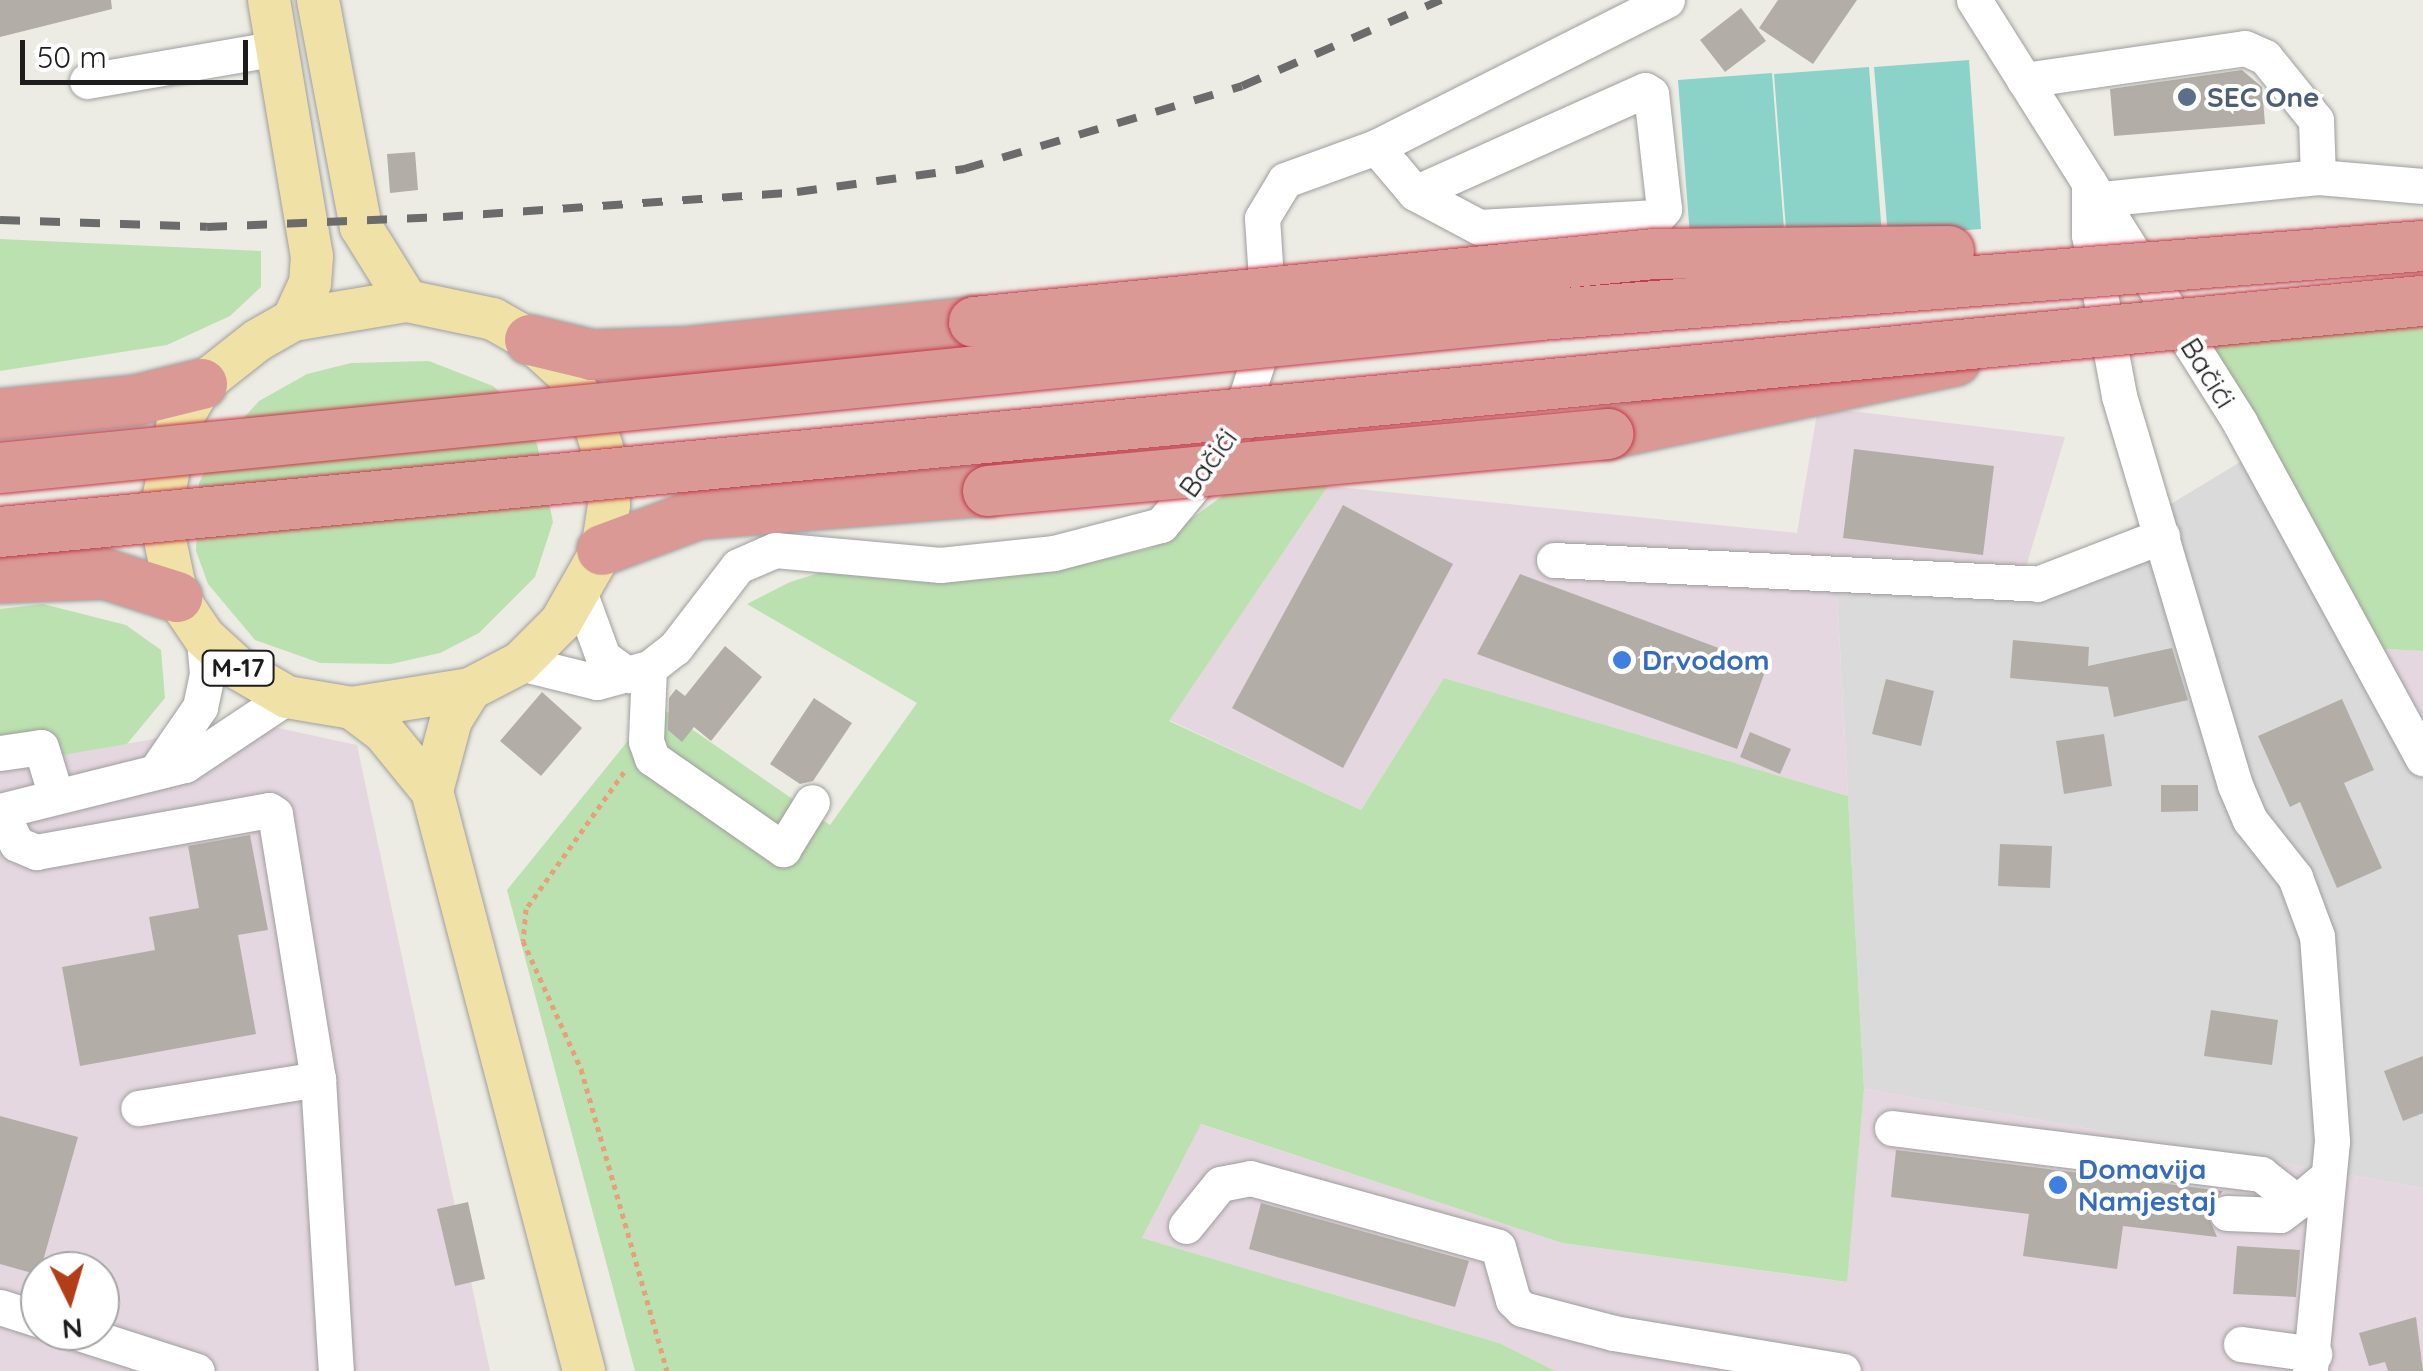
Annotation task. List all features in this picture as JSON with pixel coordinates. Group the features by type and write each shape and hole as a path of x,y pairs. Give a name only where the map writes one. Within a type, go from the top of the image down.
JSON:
{"highway":[{"path":"530,340 592,355 684,352 1654,254 2044,250 2423,224"},
{"path":"0,468 1540,315 2423,246"},
{"path":"0,532 2423,302"},
{"path":"602,550 699,514 1608,434 1811,396 2054,336"},
{"path":"0,414 136,400 202,384"},
{"path":"0,578 105,574 190,617"}],"main road":[{"path":"268,0 312,256 310,283 293,320"},
{"path":"318,0 361,227 408,301"},
{"name":"M-17","path":"408,301 493,319 530,340 565,372 591,413 605,457 609,505 602,550 581,596 520,663 470,689 352,708 287,698 248,676 190,617 160,516 164,470 176,427 202,384 293,320 408,301"},
{"path":"432,791 451,720 470,689"},
{"path":"352,708 397,745 432,791 584,1371"}],"street":[{"name":"Bačići","path":"638,672 676,648 738,566 774,550 940,565 1054,553 1161,525 1233,438 1269,326 1262,218 1271,196 1286,180 1376,147 1667,0"},
{"name":"Bačići","path":"1974,0 2240,424 2423,758"},
{"path":"87,81 278,48"},
{"path":"2024,80 2084,67 2256,51 2310,106 2318,177"},
{"path":"1376,147 1414,193 1479,227 1657,217 1664,209 1651,94 1645,90 1414,193"},
{"path":"2241,1344 2312,1362 2328,1176 2330,1062 2317,936 2295,876 2250,820 2235,785 2118,396 2089,235 2094,190 2318,177 2423,186"},
{"path":"1554,560 2037,584 2162,536"},
{"path":"581,596 603,657 638,672"},
{"path":"156,772 200,707 207,674 190,617"},
{"path":"520,663 597,682 638,672"},
{"path":"638,672 646,741 652,758 783,849 812,802"},
{"path":"287,698 197,758 0,811 16,844 36,852 269,810 275,814 318,1080 336,1371"},
{"path":"0,753 41,747 56,796"},
{"path":"138,1108 318,1080"},
{"path":"1892,1128 2261,1174 2297,1202"},
{"path":"2227,1213 2280,1215 2328,1176"},
{"path":"1186,1226 1220,1184 1250,1178 1498,1247 1512,1300 1522,1308 1614,1333 1842,1371"},
{"path":"120,1346 197,1371"}],"path":[{"path":"646,741 526,909 523,941 581,1069 667,1371"}],"shaded area":[{"path":"1969,60 1981,229 1888,236 1874,67"},
{"path":"1869,67 1882,235 1787,242 1774,74"},
{"path":"1772,73 1785,242 1691,249 1678,80"},
{"path":"1818,407 2065,437 2017,597 1837,595 1848,796 1444,678 1361,810 1169,720 1328,486 1797,533"},
{"path":"2260,450 2423,744 2423,1188 1864,1089 1837,594 2017,597"},
{"path":"2367,648 2423,651 2423,744"},
{"path":"250,722 357,745 490,1371 0,1371 0,766"},
{"path":"1864,1089 2423,1188 2423,1371 1556,1371 1499,1343 1142,1238 1200,1124 1562,1243 1846,1282"}],"green space":[{"path":"0,239 261,251 261,287 230,316 167,345 0,371"},
{"path":"2423,326 2423,651 2367,648 2199,336"},
{"path":"429,361 493,386 520,411 537,444 553,522 535,577 479,633 440,653 391,664 320,663 255,640 208,584 196,551 199,483 215,450 259,401 307,374 351,363"},
{"path":"1328,486 1169,721 1361,810 1444,678 1848,796 1864,1089 1847,1282 1562,1243 1201,1124 1142,1238 1499,1343 1556,1371 635,1371 507,890 657,705 830,825 917,703 747,604 790,582 835,568 1080,565 1151,548 1232,489"},
{"path":"43,604 126,625 161,650 165,698 127,744 0,766 0,609"}],"building":[{"path":"0,0 111,0 112,9 0,37"},
{"path":"1778,0 1857,0 1813,64 1759,28"},
{"path":"1741,8 1766,41 1725,72 1700,40"},
{"name":"SEC One","path":"2242,70 2262,87 2265,124 2114,136 2110,89"},
{"path":"415,152 418,190 390,193 387,154"},
{"path":"1854,449 1994,466 1983,555 1843,538"},
{"path":"1343,505 1453,564 1343,768 1232,708"},
{"name":"Drvodom","path":"1520,574 1767,666 1737,749 1477,654"},
{"path":"2013,640 2089,647 2088,666 2172,648 2188,700 2114,717 2108,687 2010,678"},
{"path":"725,646 762,677 711,741 694,727 682,742 668,730 669,698 676,689 685,696"},
{"path":"1886,679 1934,691 1921,746 1872,734"},
{"path":"542,692 582,728 541,776 500,741"},
{"path":"814,698 852,723 813,781 800,784 770,764"},
{"path":"2342,699 2374,770 2344,783 2382,868 2337,888 2300,802 2290,807 2258,736"},
{"path":"1750,732 1791,749 1780,774 1740,757"},
{"path":"2104,734 2112,786 2064,794 2056,741"},
{"path":"2161,785 2198,785 2198,811 2161,812"},
{"path":"250,835 268,930 238,935 256,1034 80,1066 62,967 155,950 149,917 199,908 188,846"},
{"path":"2000,844 2052,846 2050,888 1998,886"},
{"path":"2211,1010 2278,1020 2272,1065 2204,1056"},
{"path":"2423,1056 2423,1113 2403,1121 2384,1071"},
{"path":"0,1116 78,1137 46,1251 20,1251 20,1270 0,1264"},
{"name":"Domavija Namjestaj","path":"1896,1150 2223,1191 2206,1211 2217,1237 2123,1226 2117,1269 2023,1256 2029,1214 1891,1197"},
{"path":"468,1202 485,1279 455,1286 437,1209"},
{"path":"1261,1203 1469,1261 1455,1307 1249,1249"},
{"path":"2237,1246 2300,1250 2296,1297 2233,1294"},
{"path":"2416,1317 2423,1371 2388,1371 2385,1362 2369,1366 2359,1333"}],"railway":[{"path":"0,220 207,227 443,217 797,192 964,169 1242,86 1441,0"}],"place":[{"name":"SEC One","path":"2187,97"},
{"name":"Drvodom","path":"1622,660"},
{"name":"Domavija Namjestaj","path":"2058,1185"}]}
